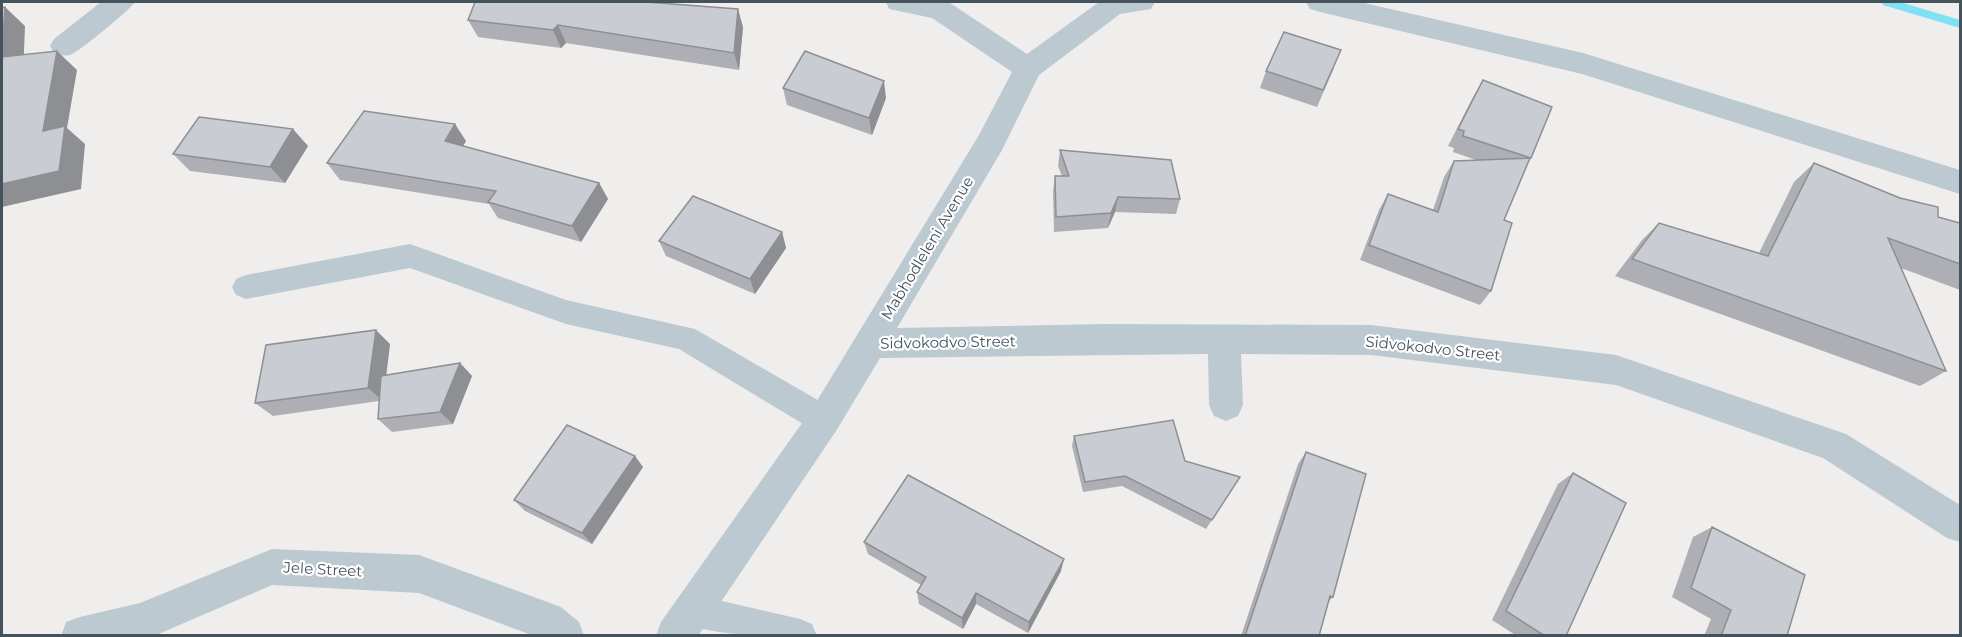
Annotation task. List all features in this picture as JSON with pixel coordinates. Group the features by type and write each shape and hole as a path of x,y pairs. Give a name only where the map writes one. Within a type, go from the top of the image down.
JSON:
{"street":[{"path":"64,46 101,15 121,2"},
{"path":"898,2 940,10 1028,68 1113,5 1141,2"},
{"path":"1320,2 1583,64 1960,182"},
{"name":"Mabhodleleni Avenue","path":"683,623 824,420 991,142 1028,68"},
{"path":"1224,339 1226,405"},
{"name":"Sidvokodvo Street","path":"870,343 1224,339 1371,340 1616,370 1834,446 1960,525"},
{"name":"Jele Street","path":"80,636 140,622 272,567 419,574 547,621 565,636"}],"lane":[{"path":"246,287 410,256 566,312 685,338 824,420"},
{"path":"683,623 800,636"}],"building":[{"path":"475,2 646,2 738,9 734,53 558,25 553,30 468,20"},
{"path":"5,7 2,57 2,8"},
{"path":"1284,32 1341,50 1323,90 1266,71"},
{"path":"57,51 43,131 65,126 59,171 2,184 2,57"},
{"path":"805,51 884,81 869,118 783,88"},
{"path":"1483,80 1552,107 1531,158 1463,136 1464,131 1458,129"},
{"path":"364,111 455,124 445,141 599,183 572,226 488,202 496,191 327,163"},
{"path":"199,117 293,129 270,167 173,154"},
{"path":"1060,150 1171,160 1180,199 1118,197 1111,213 1056,217 1055,176 1069,176"},
{"path":"1530,158 1504,220 1512,223 1491,291 1369,245 1388,194 1438,212 1454,161"},
{"path":"1814,163 1900,198 1938,207 1938,217 1960,223 1960,264 1888,238 1946,371 1632,259 1659,223 1768,256"},
{"path":"693,196 782,232 750,279 659,241"},
{"path":"376,330 368,388 255,403 266,345"},
{"path":"460,363 440,412 378,419 381,376"},
{"path":"1173,420 1185,461 1240,477 1212,520 1125,476 1085,482 1074,436"},
{"path":"567,425 635,456 582,533 514,500"},
{"path":"1306,452 1366,474 1333,597 1330,596 1319,636 1245,636"},
{"path":"1573,473 1626,503 1566,636 1545,636 1506,611"},
{"path":"908,475 1064,559 1029,622 976,593 962,618 917,592 926,577 864,542"},
{"path":"1712,527 1805,575 1787,636 1721,636 1731,610 1691,588"}],"waterway":[{"path":"1887,2 1960,24"}]}
